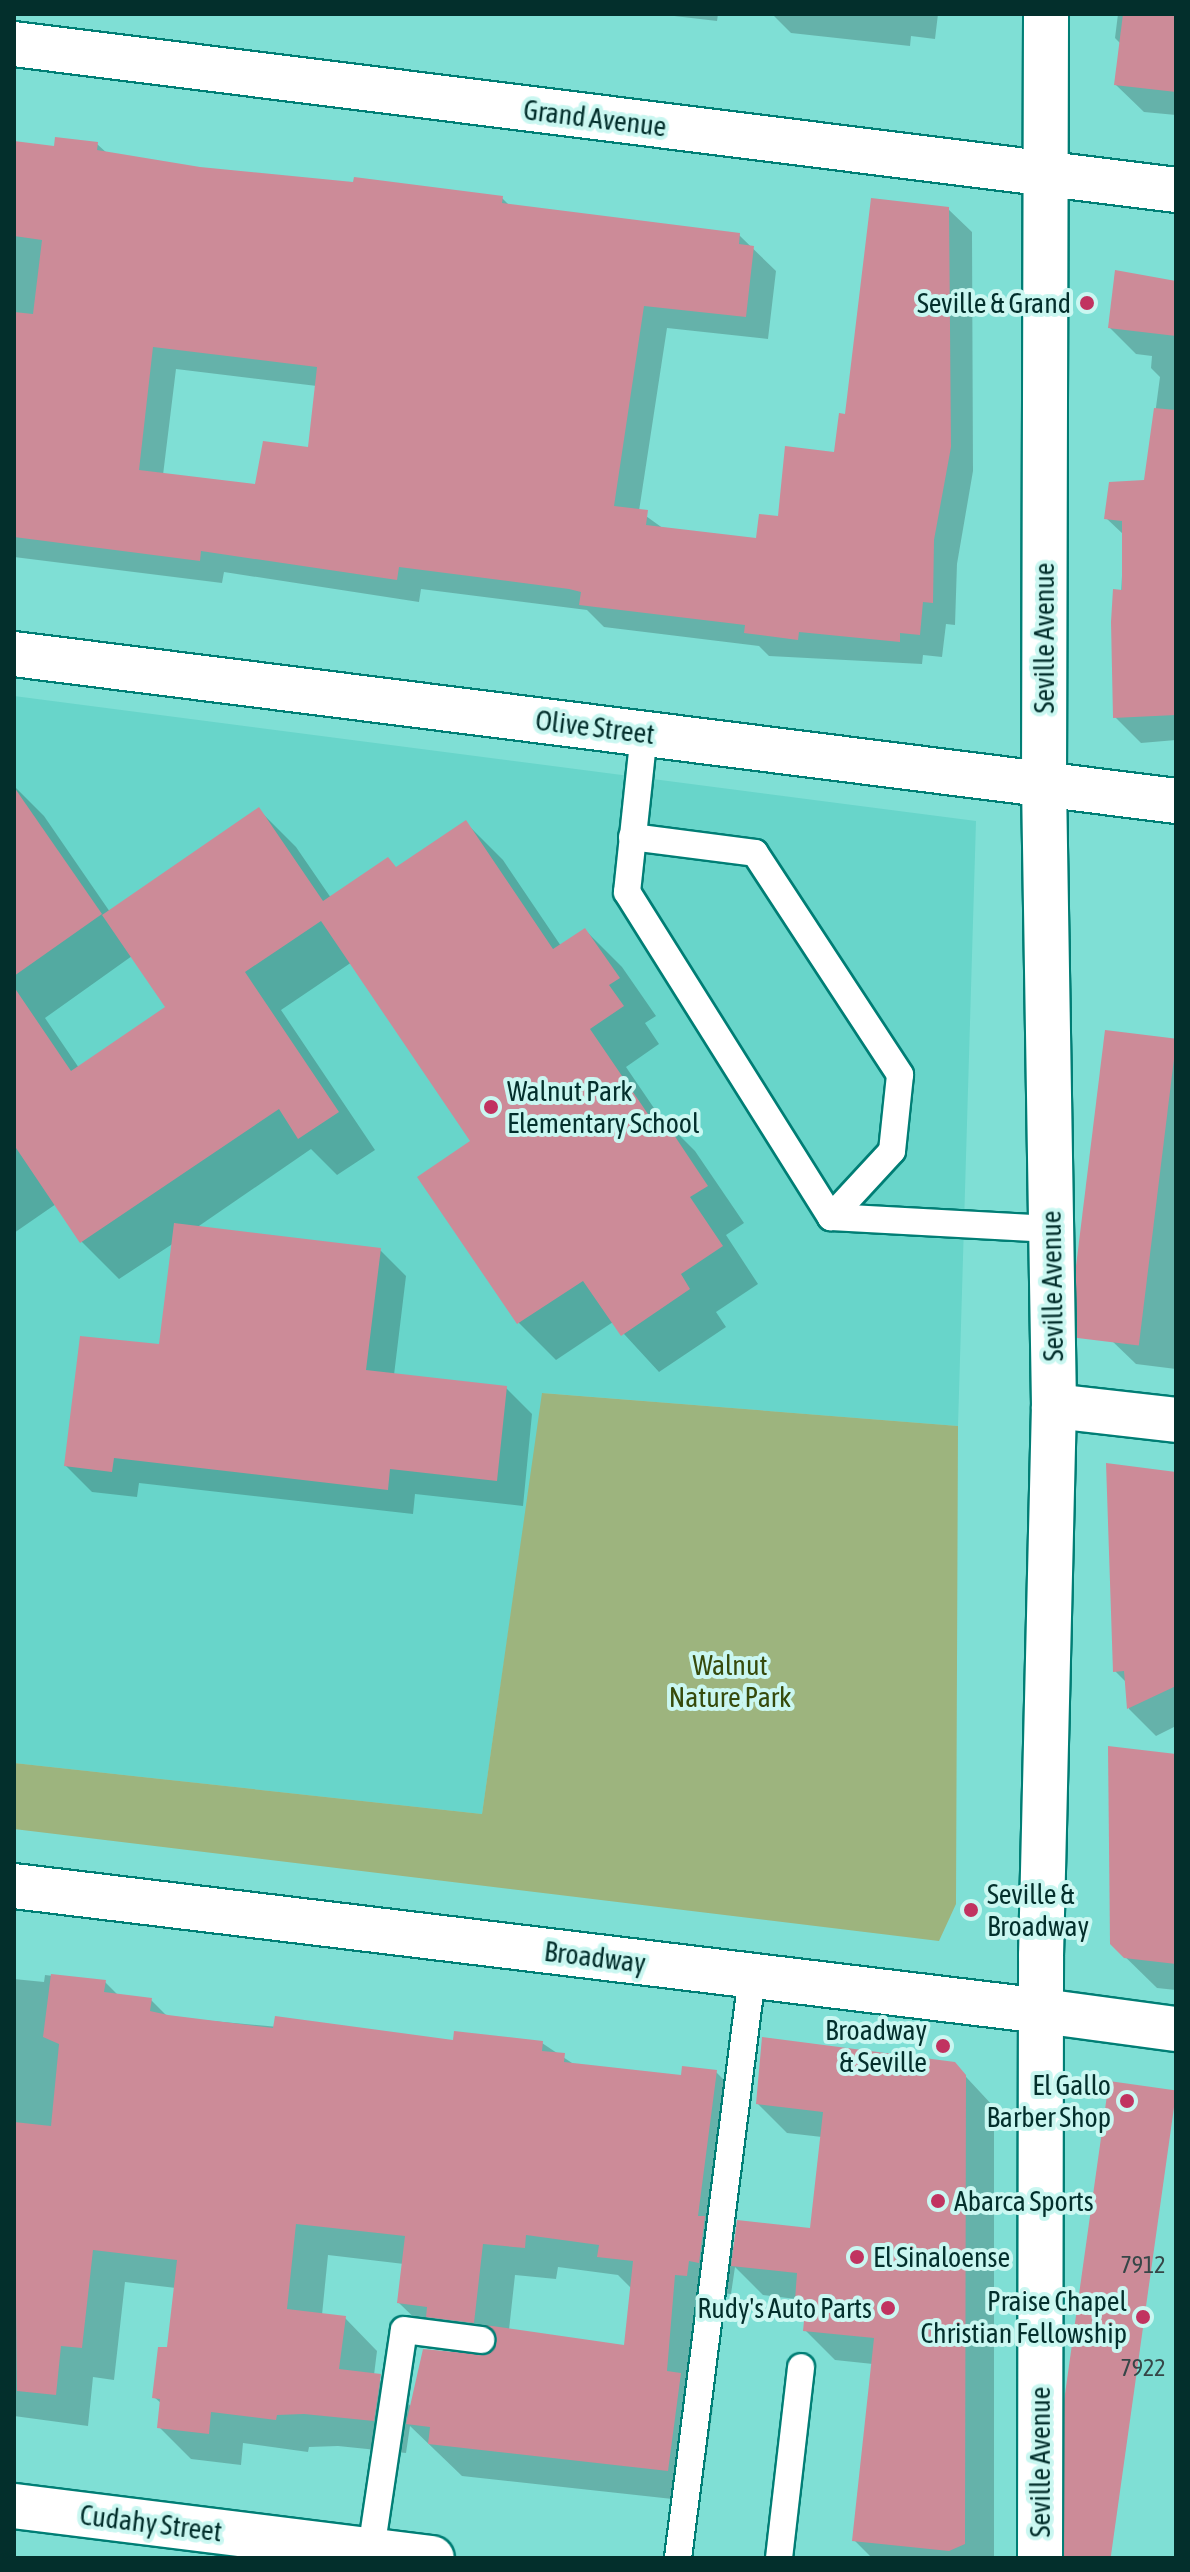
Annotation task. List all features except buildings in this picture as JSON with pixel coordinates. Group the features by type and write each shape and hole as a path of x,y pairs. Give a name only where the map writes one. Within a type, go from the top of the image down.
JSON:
{"street":[{"name":"Seville Avenue","path":"1040,2558 1042,2011 1054,1406 1044,783 1046,14"},
{"name":"Grand Avenue","path":"14,44 1176,190"},
{"name":"Olive Street","path":"14,654 1176,801"},
{"path":"1054,1406 1176,1420"},
{"name":"Broadway","path":"14,1886 1176,2029"},
{"name":"Cudahy Street","path":"14,2506 432,2558"}],"lane":[{"path":"644,733 627,892 831,1217"},
{"path":"632,837 755,853 900,1075 892,1151 831,1217"},
{"path":"831,1217 1051,1229"},
{"path":"678,2558 752,1976"},
{"path":"371,2550 404,2330 481,2340"},
{"path":"779,2558 801,2367"}],"shaded area":[{"name":"Walnut Park Elementary School","path":"14,696 976,821 958,1426 543,1393 482,1814 14,1763"}],"green space":[{"name":"Walnut Nature Park","path":"542,1393 958,1426 956,1904 939,1941 14,1829 14,1763 482,1814"}],"place":[{"name":"Seville & Grand","path":"1087,303"},
{"name":"Walnut Park Elementary School","path":"491,1107"},
{"name":"Seville & Broadway","path":"971,1910"},
{"name":"Broadway & Seville","path":"943,2046"},
{"name":"El Gallo Barber Shop","path":"1127,2101"},
{"name":"Abarca Sports","path":"938,2201"},
{"name":"El Sinaloense","path":"857,2257"},
{"name":"Rudy's Auto Parts","path":"888,2308"},
{"name":"Praise Chapel Christian Fellowship","path":"1143,2317"}]}
